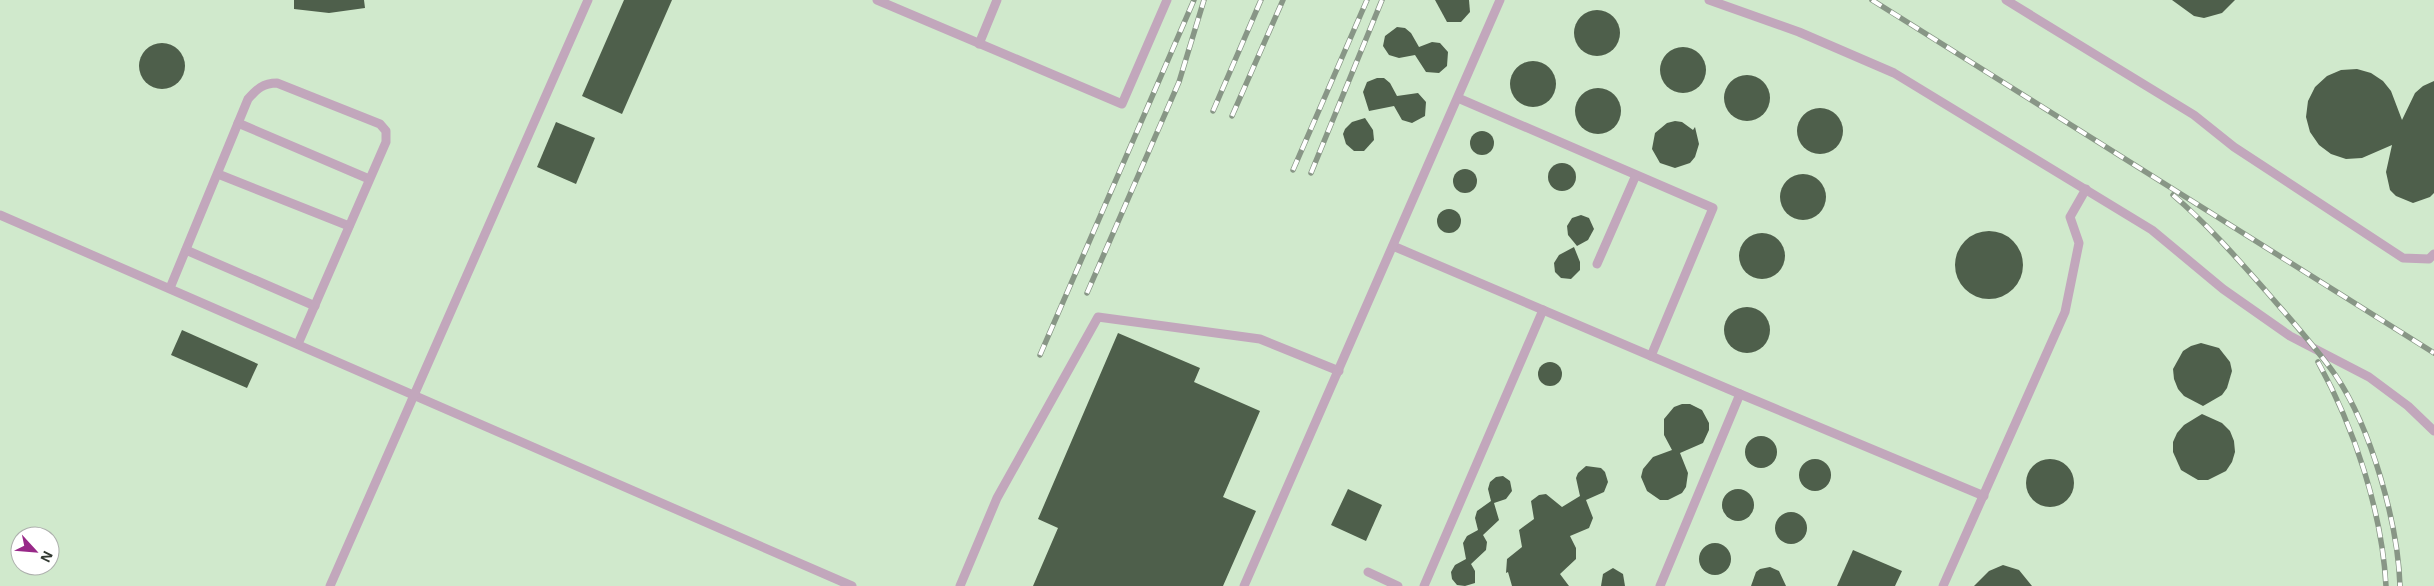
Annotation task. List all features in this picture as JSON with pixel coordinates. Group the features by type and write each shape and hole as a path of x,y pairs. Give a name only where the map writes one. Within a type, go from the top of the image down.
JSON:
{"lane":[{"path":"330,586 588,0"},
{"path":"877,0 1122,104 1167,0"},
{"path":"978,44 997,0"},
{"path":"1244,586 1500,0"},
{"path":"1709,0 1799,32 1894,73 2152,230 2223,289 2290,336 2369,377 2408,406 2434,431"},
{"path":"2006,0 2194,115 2234,147 2403,258 2429,259 2434,254"},
{"path":"170,288 248,99 265,83 277,83 380,124 386,131 386,142 298,344"},
{"path":"1458,98 1713,208 1651,356"},
{"path":"238,123 369,179"},
{"path":"218,174 349,226"},
{"path":"1597,264 1636,175"},
{"path":"1943,586 2065,312 2079,244 2070,216 2086,189"},
{"path":"0,215 852,586"},
{"path":"1393,246 1984,496"},
{"path":"186,250 315,306"},
{"path":"1424,586 1543,310"},
{"path":"960,586 996,498 1098,317 1260,339 1338,371"},
{"path":"1660,586 1740,394"},
{"path":"1368,572 1398,586"}],"shaded area":[{"path":"0,0 2434,0 2434,586 0,586"}],"building":[{"path":"294,0 364,0 365,8 329,13 294,9"},
{"path":"624,0 672,0 622,114 582,96"},
{"path":"1435,0 1469,0 1470,12 1461,22 1447,22"},
{"path":"2172,0 2235,0 2222,13 2204,18 2194,16"},
{"path":"1602,10 1606,11 1616,20 1619,24 1619,42 1610,52 1602,56 1592,56 1584,52 1575,42 1574,28 1578,20 1588,11"},
{"path":"1397,27 1405,28 1411,33 1419,47 1432,42 1440,43 1448,52 1447,66 1439,73 1426,72 1415,55 1399,58 1389,55 1383,46 1385,36"},
{"path":"157,43 167,43 179,49 184,57 184,75 179,83 171,88 157,89 149,86 142,79 139,71 139,61 142,53 149,46"},
{"path":"1688,47 1692,48 1702,57 1705,61 1705,79 1696,89 1688,93 1678,93 1670,89 1661,79 1660,65 1664,57 1674,48"},
{"path":"1538,61 1542,62 1552,71 1555,75 1555,93 1546,103 1538,107 1528,107 1520,103 1511,93 1510,79 1514,71 1524,62"},
{"path":"2357,69 2371,73 2383,81 2391,91 2402,120 2415,93 2423,86 2434,81 2434,193 2430,197 2413,203 2396,196 2390,190 2386,172 2392,145 2362,158 2346,159 2331,154 2319,145 2310,132 2306,117 2308,101 2315,87 2327,76 2341,70"},
{"path":"1752,75 1756,76 1766,85 1769,89 1769,107 1760,117 1752,121 1742,121 1734,117 1725,107 1724,93 1728,85 1738,76"},
{"path":"1377,78 1384,78 1390,83 1397,96 1418,93 1426,102 1425,116 1412,123 1402,120 1394,106 1369,111 1363,92 1367,82"},
{"path":"1603,88 1607,89 1617,98 1620,102 1620,120 1611,130 1603,134 1593,134 1585,130 1576,120 1575,106 1579,98 1589,89"},
{"path":"1825,108 1829,109 1839,118 1842,122 1842,140 1833,150 1825,154 1815,154 1807,150 1798,140 1797,126 1801,118 1811,109"},
{"path":"1365,118 1373,130 1374,140 1364,151 1354,151 1346,144 1343,134 1352,122"},
{"path":"556,122 595,138 576,184 537,167"},
{"path":"1682,122 1693,130 1695,127 1699,144 1695,157 1690,163 1675,168 1660,163 1652,149 1655,133 1667,123"},
{"path":"1482,131 1490,135 1494,143 1490,151 1482,155 1474,151 1470,143 1474,135"},
{"path":"1562,163 1572,167 1576,177 1572,187 1562,191 1552,187 1548,177 1552,167"},
{"path":"1465,169 1473,173 1477,181 1473,189 1465,193 1457,189 1453,181 1457,173"},
{"path":"1808,174 1812,175 1822,184 1825,188 1825,206 1816,216 1808,220 1798,220 1790,216 1781,206 1780,192 1784,184 1794,175"},
{"path":"1449,209 1457,213 1461,221 1457,229 1449,233 1441,229 1437,221 1441,213"},
{"path":"1581,215 1589,218 1594,229 1588,240 1577,246 1568,235 1567,226 1572,218"},
{"path":"1989,231 2002,234 2013,241 2020,252 2023,265 2020,278 2013,289 2002,296 1989,299 1976,296 1965,289 1958,278 1955,265 1958,252 1965,241 1976,234"},
{"path":"1767,233 1771,234 1781,243 1784,247 1784,265 1775,275 1767,279 1757,279 1749,275 1740,265 1739,251 1743,243 1753,234"},
{"path":"1574,247 1580,262 1580,270 1571,279 1561,278 1555,272 1554,263 1559,255"},
{"path":"1752,307 1756,308 1766,317 1769,321 1769,339 1760,349 1752,353 1742,353 1734,349 1725,339 1724,325 1728,317 1738,308"},
{"path":"182,330 258,364 247,388 171,355"},
{"path":"1118,333 1200,368 1194,382 1260,411 1223,497 1256,511 1223,586 1033,586 1058,528 1038,519"},
{"path":"2201,343 2219,348 2230,362 2232,371 2227,388 2222,395 2203,406 2184,396 2178,389 2173,369 2183,351"},
{"path":"1550,362 1559,365 1562,374 1559,383 1550,386 1541,383 1538,374 1541,365"},
{"path":"1690,404 1702,410 1709,423 1709,430 1703,443 1680,453 1688,473 1686,487 1682,493 1668,500 1660,500 1647,491 1641,477 1643,469 1653,457 1672,450 1664,435 1664,419 1674,407"},
{"path":"2202,414 2222,423 2230,431 2234,441 2235,452 2232,462 2226,471 2208,480 2198,480 2181,470 2173,452 2173,442 2177,433 2184,425"},
{"path":"1761,436 1772,441 1777,452 1772,463 1761,468 1750,463 1745,452 1750,441"},
{"path":"1815,459 1826,464 1831,475 1826,486 1815,491 1804,486 1799,475 1804,464"},
{"path":"2050,459 2059,461 2067,466 2072,474 2074,483 2072,492 2067,500 2059,505 2050,507 2041,505 2033,500 2028,492 2026,483 2028,474 2033,466 2041,461"},
{"path":"1586,466 1601,468 1605,472 1608,482 1604,492 1586,500 1593,518 1589,528 1570,536 1576,548 1576,559 1560,574 1569,586 1512,586 1508,572 1506,573 1507,559 1522,547 1519,530 1534,519 1531,501 1539,495 1546,494 1562,507 1580,496 1576,478 1578,473"},
{"path":"1503,476 1510,481 1512,491 1506,499 1494,503 1499,520 1483,535 1487,542 1486,550 1471,564 1475,571 1475,583 1465,586 1457,585 1452,579 1451,572 1455,565 1466,559 1463,543 1467,536 1478,530 1475,518 1477,511 1491,501 1488,489 1490,482 1496,477"},
{"path":"1348,489 1382,505 1366,541 1331,525"},
{"path":"1738,489 1749,494 1754,505 1749,516 1738,521 1727,516 1722,505 1727,494"},
{"path":"1791,512 1802,517 1807,528 1802,539 1791,544 1780,539 1775,528 1780,517"},
{"path":"1715,543 1726,548 1731,559 1726,570 1715,575 1704,570 1699,559 1704,548"},
{"path":"1853,550 1902,571 1895,586 1837,586"},
{"path":"2003,565 2019,570 2032,586 1974,586 1989,571"},
{"path":"1770,567 1779,571 1786,586 1751,586 1756,572"},
{"path":"1613,568 1623,574 1625,586 1601,586 1603,574"}],"railway":[{"path":"1040,355 1194,0"},
{"path":"1087,293 1179,82 1204,0"},
{"path":"1213,111 1261,0"},
{"path":"1232,116 1283,0"},
{"path":"1293,170 1367,0"},
{"path":"1311,173 1382,0"},
{"path":"1872,0 2434,353"},
{"path":"2173,195 2210,230 2266,291 2320,354 2349,397 2371,449 2388,506 2394,534 2400,586"},
{"path":"2318,362 2343,414 2364,470 2379,528 2386,586"}]}
